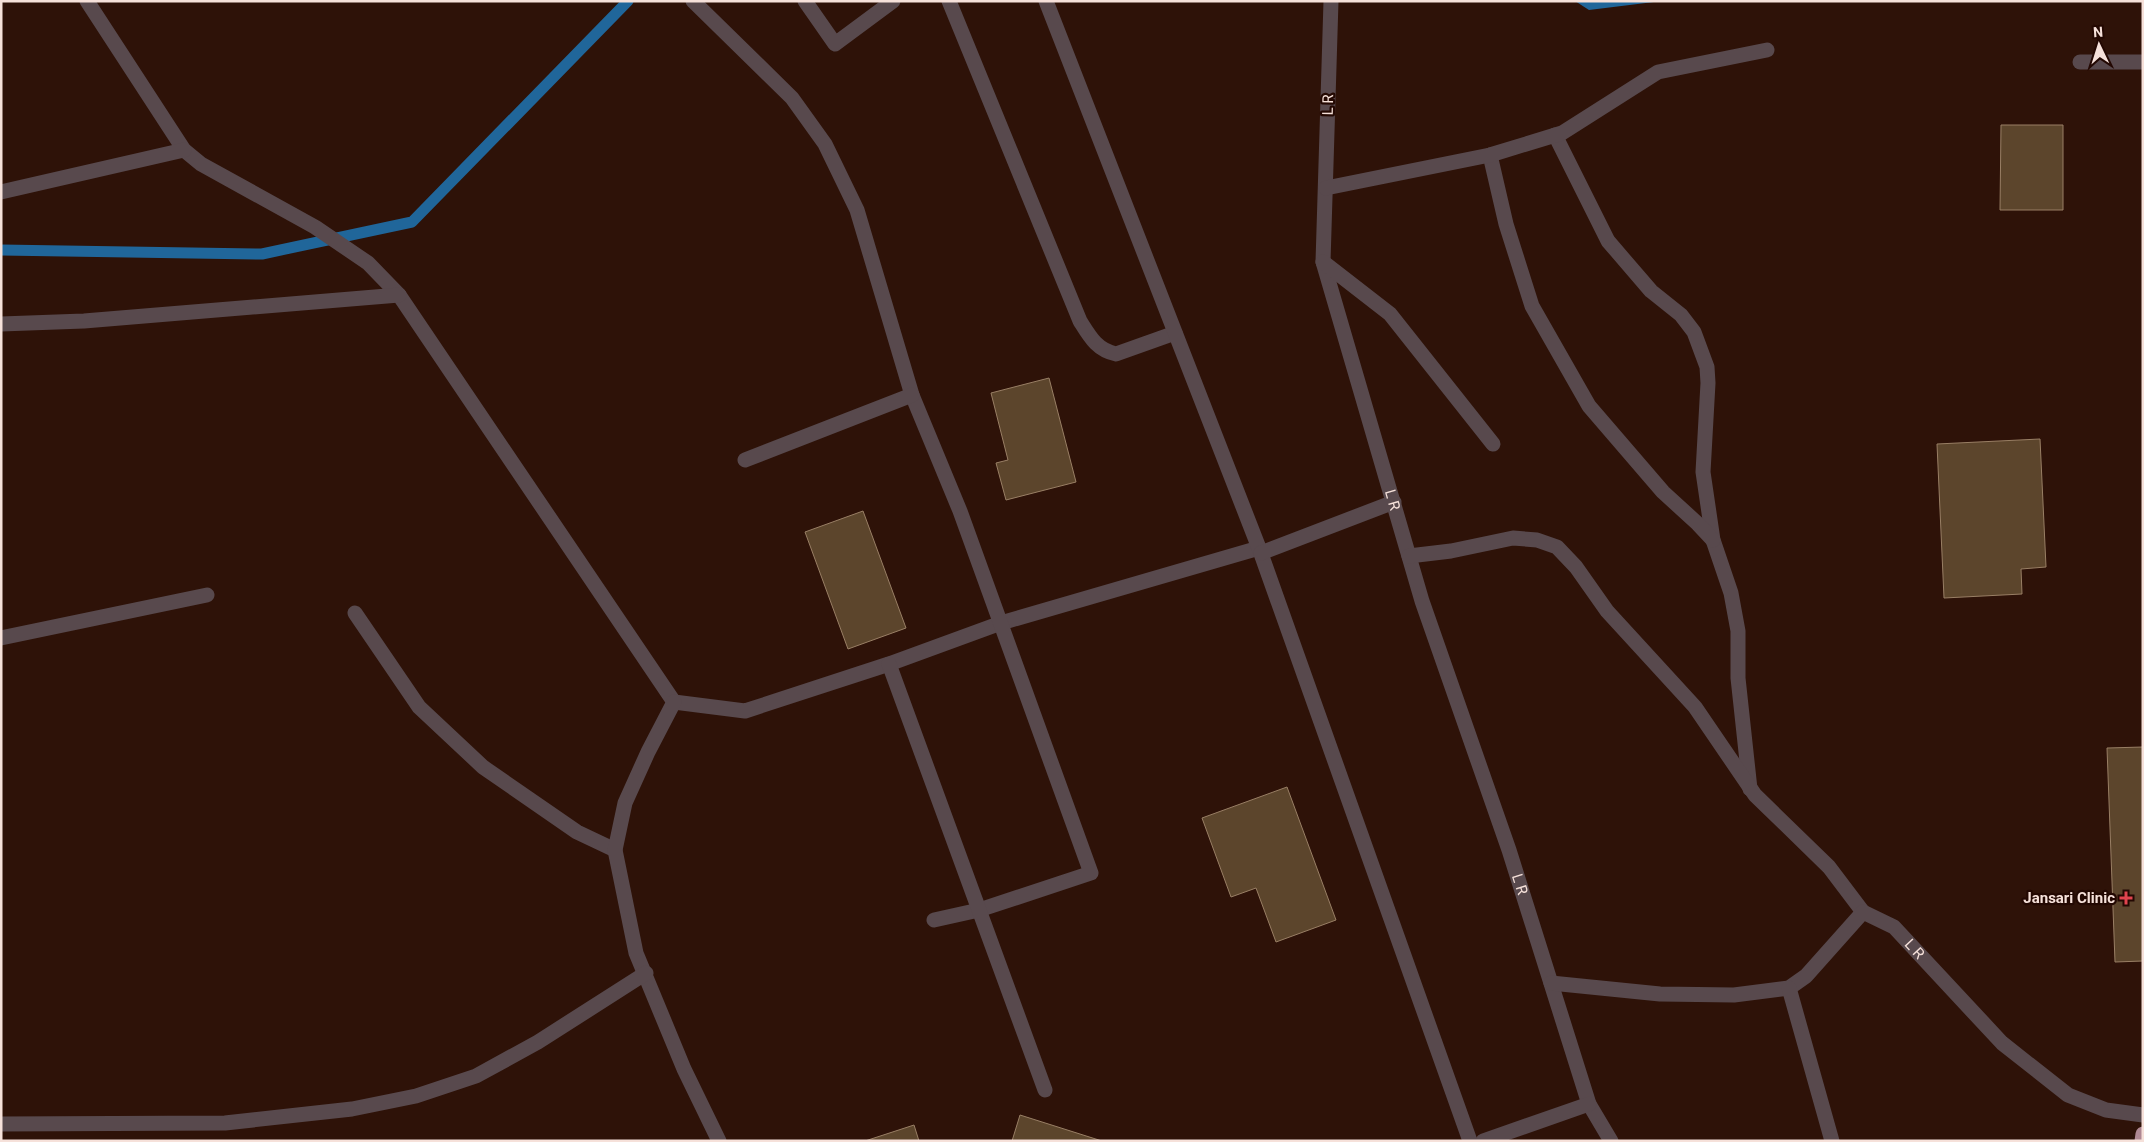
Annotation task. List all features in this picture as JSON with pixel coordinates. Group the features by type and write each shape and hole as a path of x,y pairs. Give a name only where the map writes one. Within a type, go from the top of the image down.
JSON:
{"highway":[{"path":"2142,1141 2143,1134"}],"street":[{"path":"87,1 184,150 202,164 315,227 368,263 399,296 674,702 745,711 889,664 1001,623 1260,551 1394,502"},
{"path":"693,1 792,98 825,144 858,210 912,395 960,510 1091,873 979,910 934,920"},
{"path":"805,1 835,44 893,1"},
{"path":"949,1 1080,321 1089,335 1098,346 1107,352 1116,354 1175,333"},
{"path":"1046,1 1260,551 1470,1141"},
{"name":"L R","path":"1331,1 1323,262 1422,601 1509,850 1589,1104 1611,1141"},
{"path":"1326,188 1490,155 1562,133 1658,72 1767,50"},
{"path":"2080,62 2143,62"},
{"path":"1555,135 1608,241 1652,291 1681,315 1694,332 1702,350 1707,367 1708,383 1703,472 1713,540 1731,593 1738,631 1738,678 1750,789"},
{"path":"1,192 184,150"},
{"path":"1490,155 1506,224 1532,306 1589,406 1663,492 1713,540"},
{"path":"1323,262 1390,314 1493,444"},
{"path":"1,324 84,321 399,296"},
{"path":"745,460 912,395"},
{"path":"1409,556 1450,551 1513,538 1538,540 1557,547 1576,567 1607,612 1695,706 1750,789 1829,867 1863,912 1806,976 1788,988 1734,995 1706,995 1660,994 1551,983"},
{"path":"1,638 207,596"},
{"path":"355,613 419,707 483,767 577,832 615,850"},
{"path":"889,664 1045,1090"},
{"path":"674,702 648,752 625,804 615,850 636,953 684,1069 719,1141"},
{"name":"L R","path":"1863,912 1894,927 2002,1043 2068,1095 2106,1110 2143,1115"},
{"path":"1,1124 225,1123 352,1109 416,1096 476,1076 538,1042 646,974"},
{"path":"1788,988 1832,1141"},
{"path":"1483,1141 1589,1104"}],"water":[{"path":"1575,1 1662,1 1589,10"}],"building":[{"path":"2001,125 2063,125 2063,210 2000,210"},
{"path":"1049,378 1076,482 1006,500 996,463 1008,460 991,393"},
{"path":"2040,439 2046,567 2021,569 2022,594 1944,598 1937,444"},
{"path":"863,511 906,628 848,649 805,532"},
{"path":"2143,747 2143,961 2115,962 2107,748"},
{"path":"1287,787 1336,920 1276,942 1256,888 1231,897 1202,818"},
{"path":"1020,1115 1102,1141 1012,1141"},
{"path":"914,1125 919,1141 865,1141"}],"waterway":[{"path":"1,250 262,254 412,222 628,1"}],"place":[{"name":"Jansari Clinic","path":"2126,898"}]}
